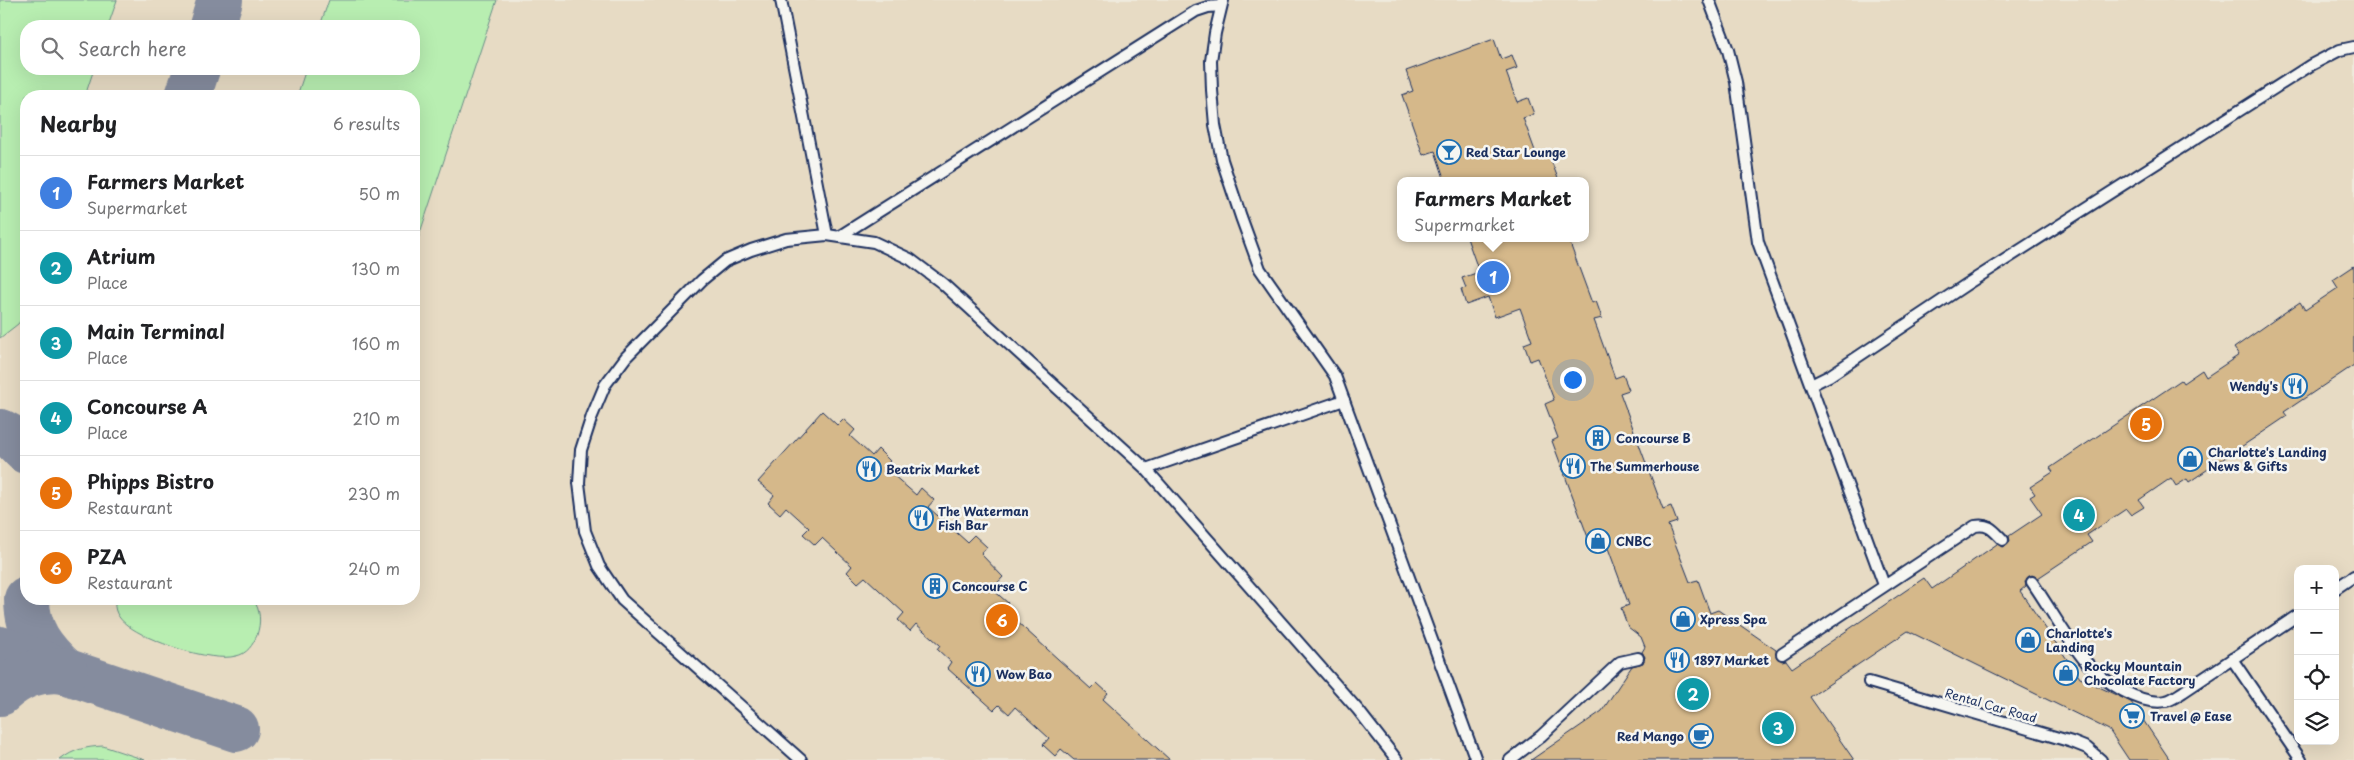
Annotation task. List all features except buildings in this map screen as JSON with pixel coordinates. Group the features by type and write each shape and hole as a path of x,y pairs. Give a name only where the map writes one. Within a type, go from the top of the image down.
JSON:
{"lane":[{"path":"781,0 827,235"},
{"path":"1709,0 1728,50 1736,82 1758,242 1884,585"},
{"path":"840,236 1196,11 1222,3 1211,61 1215,125 1222,160 1260,269 1335,376 1476,760"},
{"path":"1811,385 1828,376 1967,284 2311,65 2340,50 2354,46"},
{"path":"801,760 622,600 599,566 585,531 578,483 581,450 605,385 626,357 702,280 725,261 750,250 786,239 827,235 874,242 910,259 942,283 1146,469 1358,710 1397,760"},
{"path":"1146,469 1344,400"},
{"path":"1782,654 1975,526 1982,524 1990,526 2003,540"},
{"path":"2339,586 2354,576"},
{"path":"2032,582 2087,662 2112,683 2140,700 2168,701 2294,618"},
{"path":"1510,760 1541,736 1620,662 1638,658"},
{"path":"2232,660 2300,760"},
{"name":"Rental Car Road","path":"1869,682 2072,742 2087,748 2102,760"}],"shaded area":[{"path":"0,0 2354,0 2354,760 0,760"}],"green space":[{"path":"0,0 117,0 110,20 20,20 20,75 92,75 87,90 20,90 20,321 0,338"},
{"path":"329,0 497,0 420,233 420,90 299,90 304,75 420,75 420,20 322,20"},
{"path":"257,605 260,621 255,639 246,651 236,656 211,656 180,649 149,638 121,620 115,606"},
{"path":"103,746 145,760 60,760 80,749"}],"taxiway":[{"path":"214,20 220,0"},
{"path":"190,90 195,75"},
{"path":"1,432 14,439 20,445"},
{"path":"28,605 30,621 37,639 49,655 65,671"},
{"path":"0,649 236,729"},
{"path":"0,693 22,677 30,674 56,670 65,671"}],"place":[{"name":"Red Star Lounge","path":"1449,152"},
{"name":"Farmers Market","path":"1493,277"},
{"name":"Wendy's","path":"2295,386"},
{"name":"Phipps Bistro","path":"2146,424"},
{"name":"Concourse B","path":"1598,438"},
{"name":"Charlotte's Landing News & Gifts","path":"2190,459"},
{"name":"The Summerhouse","path":"1573,466"},
{"name":"Beatrix Market","path":"869,469"},
{"name":"Concourse A","path":"2079,515"},
{"name":"The Waterman Fish Bar","path":"921,518"},
{"name":"CNBC","path":"1598,541"},
{"name":"Concourse C","path":"935,586"},
{"name":"Xpress Spa","path":"1683,619"},
{"name":"PZA","path":"1002,620"},
{"name":"Charlotte's Landing","path":"2028,640"},
{"name":"1897 Market","path":"1677,660"},
{"name":"Rocky Mountain Chocolate Factory","path":"2066,673"},
{"name":"Wow Bao","path":"978,674"},
{"name":"Atrium","path":"1693,694"},
{"name":"Travel @ Ease","path":"2132,716"},
{"name":"Main Terminal","path":"1778,728"},
{"name":"Red Mango","path":"1701,736"}]}
